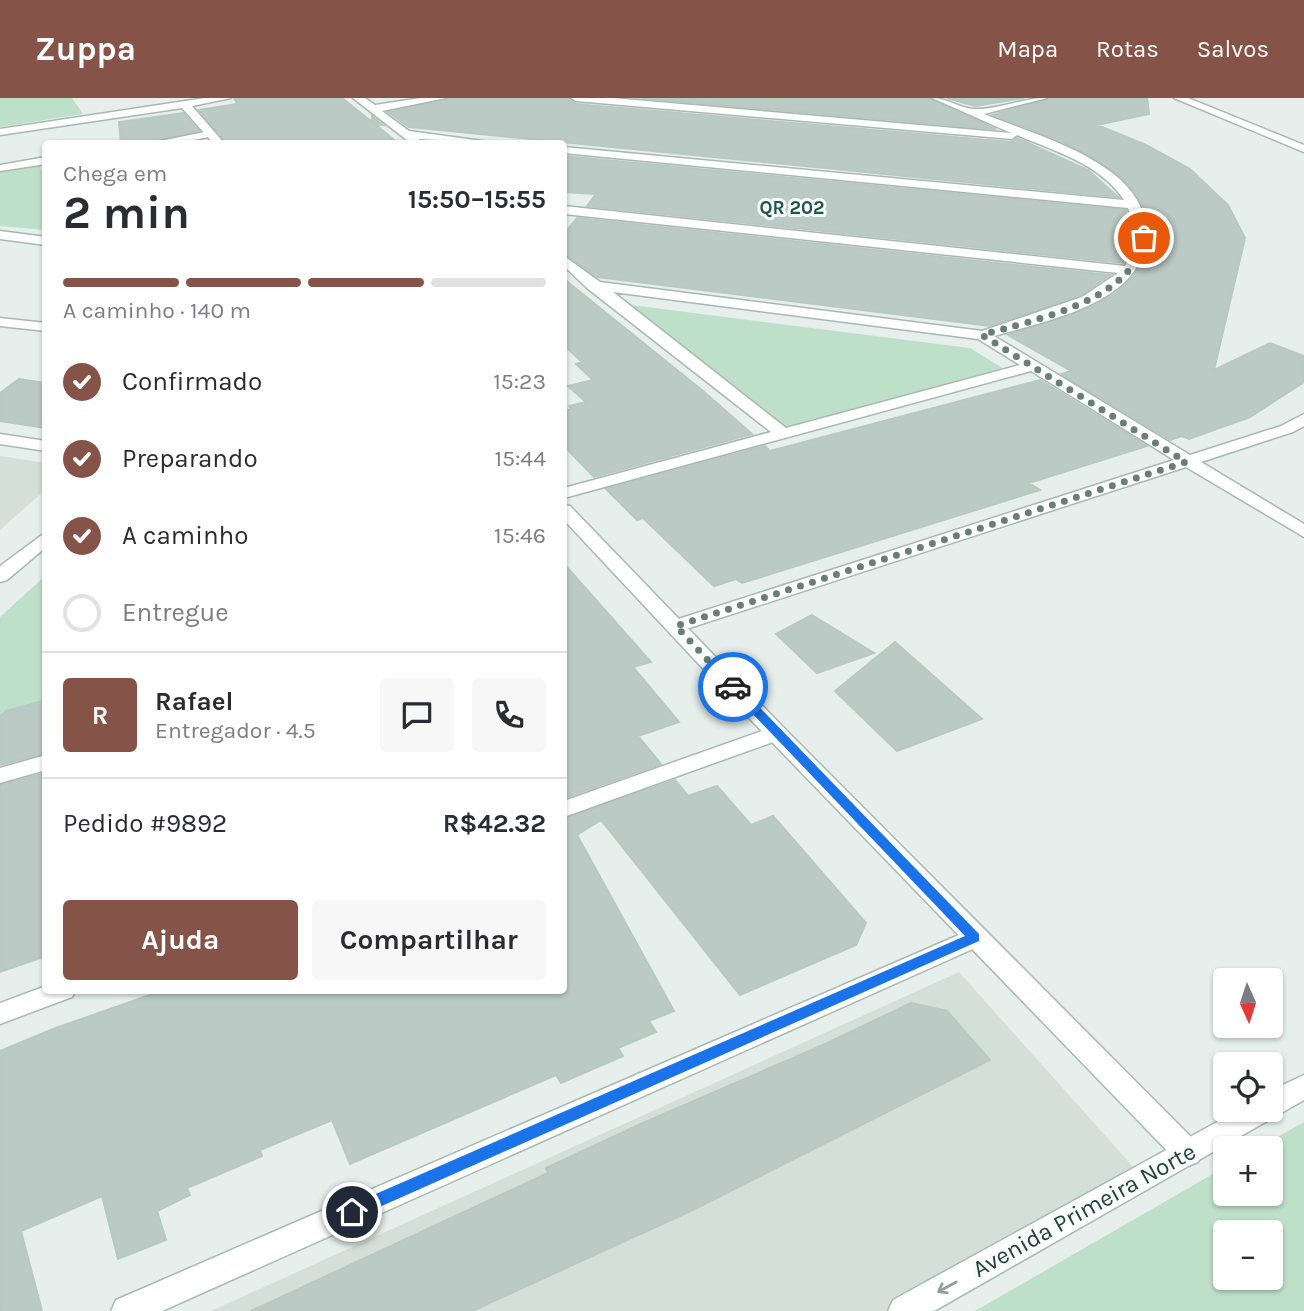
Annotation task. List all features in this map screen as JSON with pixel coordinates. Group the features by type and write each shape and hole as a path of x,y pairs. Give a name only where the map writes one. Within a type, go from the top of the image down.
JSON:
{"street":[{"path":"0,132 226,98"},
{"path":"358,98 414,140"},
{"path":"372,108 441,98"},
{"path":"576,98 1035,138"},
{"path":"937,98 1035,138 1099,169 1124,190 1135,205 1144,238 1141,255 1109,289 1075,307 982,335"},
{"path":"972,113 1042,98"},
{"path":"1179,98 1304,149"},
{"path":"184,104 216,140"},
{"path":"174,140 210,134"},
{"path":"407,134 463,140"},
{"path":"567,150 1135,205"},
{"path":"0,168 42,161"},
{"path":"567,210 1127,270"},
{"path":"0,235 42,240"},
{"path":"567,263 784,434"},
{"path":"592,285 982,335 1304,532"},
{"path":"0,322 42,327"},
{"path":"567,492 1033,366"},
{"path":"676,626 1287,429 1304,419"},
{"path":"0,439 42,445"},
{"path":"567,513 776,733 1188,1153"},
{"path":"0,576 42,540"},
{"path":"567,808 776,733"},
{"path":"0,776 42,763"},
{"path":"127,1311 975,937"},
{"path":"0,1014 52,994"},
{"path":"1283,1098 1304,1087"},
{"name":"Avenida Primeira Norte","path":"904,1311 1242,1122"}],"shaded area":[{"path":"0,456 42,462 42,493 0,530"},
{"path":"959,972 1152,1188 938,1311 211,1311"}],"green space":[{"path":"0,98 72,98 83,114 0,127"},
{"path":"629,98 907,98 990,133"},
{"path":"39,164 42,172 42,230 0,226 0,170"},
{"path":"623,304 970,348 1009,372 781,429"},
{"path":"42,579 42,748 0,760 0,617"},
{"path":"1304,1122 1304,1311 975,1311 1213,1174 1213,1206 1283,1206 1283,1136 1279,1136"}],"building":[{"path":"234,98 342,98 372,122 372,116 383,125 375,124 394,140 224,140 199,110 237,104"},
{"path":"449,98 569,98 576,104 1012,142 1017,138 1088,170 1118,197 567,143 567,140 541,140 409,127 388,112"},
{"path":"642,98 930,98 996,129"},
{"path":"947,98 1024,98 975,106"},
{"path":"1050,98 1147,98 1149,114 1097,125 1146,145 1190,169 1228,205 1245,238 1214,370 1270,343 1304,356 1304,382 1250,417 1189,439 1182,436 1170,440 1061,374 1071,371 1008,335 1094,306 1116,293 1134,276 1146,254 1149,228 1145,211 1137,195 1119,175 1067,144 993,115"},
{"path":"183,113 199,131 160,140 121,140 119,122"},
{"path":"567,156 1126,210 1131,230 1130,244 1123,263 587,206 596,194 567,192"},
{"path":"577,218 1110,275 1081,295 990,326 597,277 567,256 567,230"},
{"path":"567,281 752,434 594,477 567,449 567,410 572,409 569,406 586,402 568,386 593,380 576,364 582,362 567,348"},
{"path":"19,379 42,382 42,427 0,421 0,393"},
{"path":"1040,380 1147,446 1029,483 1040,490 742,583 736,579 714,586 643,518 637,520 606,489 765,446 770,451"},
{"path":"567,567 651,662 633,667 679,722 638,736 661,764 567,797"},
{"path":"812,615 874,653 817,673 776,634"},
{"path":"895,642 982,719 897,751 835,691"},
{"path":"42,701 42,754 0,765 0,717 6,711"},
{"path":"42,774 42,957 0,972 0,785"},
{"path":"675,780 688,796 717,786 751,825 773,816 866,923 856,945 740,995 601,820 577,835 674,1011 649,1021 656,1032 618,1048 623,1056 561,1083 556,1075 350,1164 332,1120 260,1150 262,1156 187,1188 190,1195 157,1211 166,1240 118,1259 102,1196 21,1231 42,1311 0,1311 0,1051 153,994 567,994 567,818"},
{"path":"911,1003 947,1011 990,1060 695,1209 472,1311 251,1311 548,1173 546,1168"}],"way so far":[{"path":"733,687 676,626 1186,462 982,335 1075,307 1109,289 1141,255 1144,238"}],"district":[{"name":"QR 202","path":"792,207"}],"route":[{"path":"352,1212 975,937 733,687"}]}
